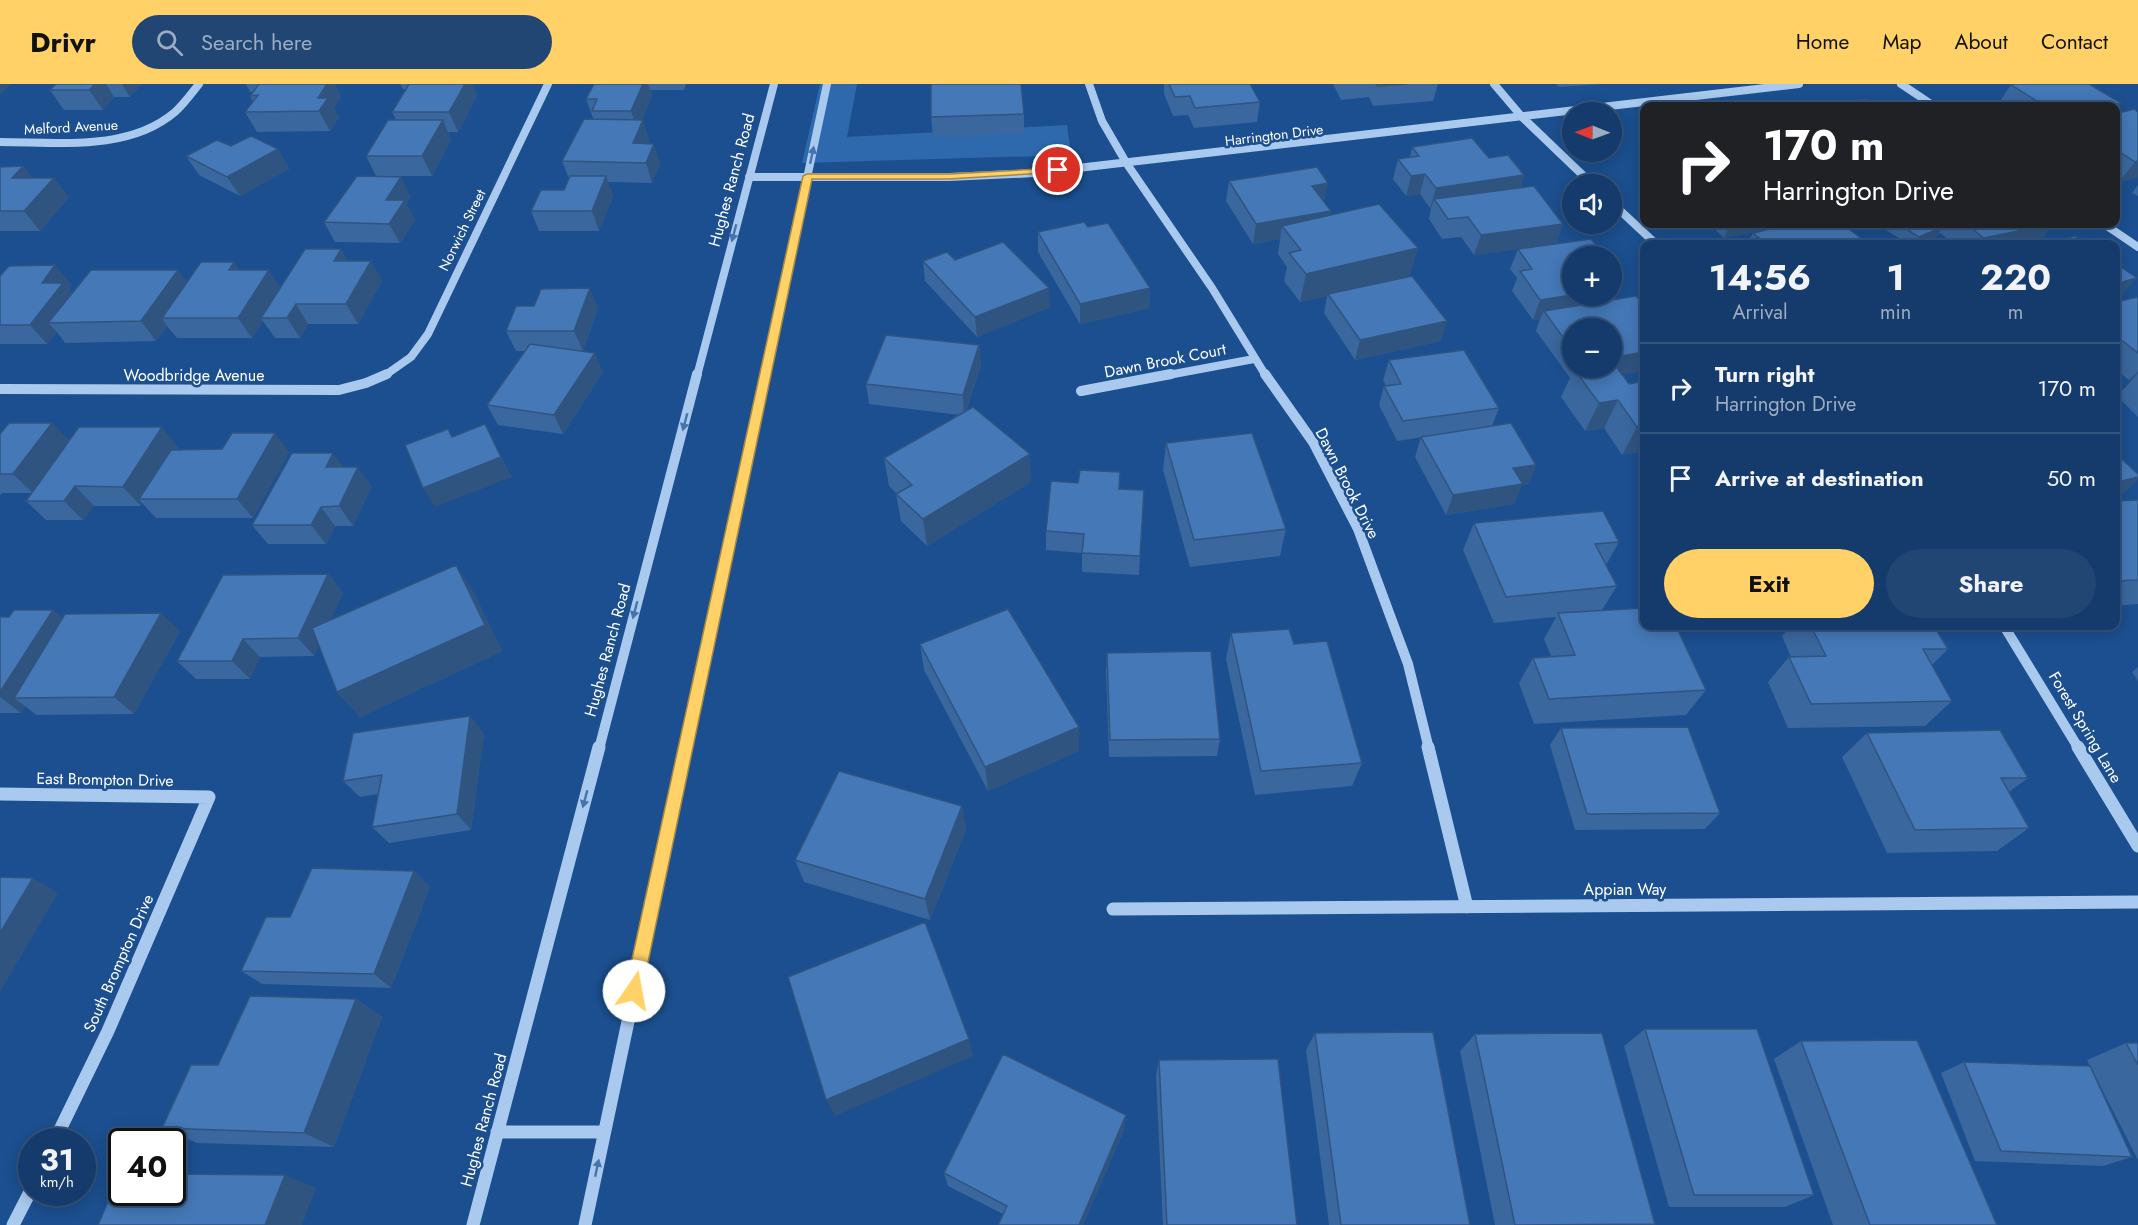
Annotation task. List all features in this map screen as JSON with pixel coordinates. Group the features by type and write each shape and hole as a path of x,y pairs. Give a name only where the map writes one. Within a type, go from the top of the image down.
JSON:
{"street":[{"name":"Melford Avenue","path":"0,142 109,140 142,132 171,116 199,84"},
{"name":"Norwich Street","path":"387,376 404,365 428,333 548,84"},
{"name":"Hughes Ranch Road","path":"473,1225 774,84"},
{"path":"585,1225 827,84"},
{"name":"Dawn Brook Drive","path":"1089,84 1102,121 1127,164 1212,288 1254,359 1313,442 1358,529 1408,664 1467,907"},
{"path":"1494,84 1522,117 1582,174"},
{"name":"Harrington Drive","path":"1648,102 1799,84"},
{"path":"1901,84 1928,102"},
{"name":"Harrington Drive","path":"749,177 949,177 1035,173 1640,103"},
{"path":"1622,212 1652,240"},
{"path":"2110,228 2138,247"},
{"name":"Dawn Brook Court","path":"1081,391 1254,359"},
{"name":"Woodbridge Avenue","path":"0,389 339,390 365,385 387,376"},
{"name":"Forest Spring Lane","path":"2007,630 2138,846"},
{"name":"East Brompton Drive","path":"0,794 209,796"},
{"name":"South Brompton Drive","path":"61,1128 108,1031 209,796"},
{"name":"Appian Way","path":"1113,909 2138,902"},
{"path":"497,1132 604,1132"},
{"path":"13,1225 23,1206"}],"shaded area":[{"path":"820,84 857,84 847,137 1067,125 1071,155 802,163"}],"building":[{"path":"56,84 95,84 89,90 50,90"},
{"path":"259,84 327,84 318,98 328,98 319,111 245,112 258,95 250,96"},
{"path":"409,84 465,84 449,112 392,112"},
{"path":"594,84 643,84 631,111 592,111 597,99 586,99"},
{"path":"931,84 1021,84 1024,114 931,117"},
{"path":"1169,84 1250,84 1260,102 1195,108 1190,96 1175,97"},
{"path":"1376,84 1407,84 1378,86"},
{"path":"2089,84 2119,102 2039,102 2011,85"},
{"path":"1867,99 1871,102 1846,102"},
{"path":"2134,109 2138,112 2138,161 2135,162 2120,152 2120,113"},
{"path":"584,119 643,120 633,143 654,144 646,163 562,161"},
{"path":"388,120 443,120 422,156 366,156"},
{"path":"251,136 278,149 227,177 186,156 217,140 231,146"},
{"path":"1472,138 1489,158 1508,155 1524,175 1436,188 1425,174 1411,176 1398,159 1419,156 1412,147"},
{"path":"23,166 12,178 54,178 24,211 0,211 0,167"},
{"path":"1317,167 1328,183 1312,186 1331,211 1256,224 1229,181"},
{"path":"357,176 401,177 386,200 405,200 389,224 324,222"},
{"path":"570,176 606,176 592,211 531,211 541,190 564,190"},
{"path":"1534,186 1562,224 1481,235 1468,217 1448,219 1434,199"},
{"path":"1379,204 1418,248 1306,274 1289,253 1301,250 1282,226"},
{"path":"1084,222 1088,227 1108,223 1150,288 1080,304 1038,232"},
{"path":"1774,228 1847,228 1864,240 1762,240 1753,233"},
{"path":"1904,228 1941,228 1919,237"},
{"path":"1971,228 2033,228 1984,238"},
{"path":"2075,236 2082,240 2061,240"},
{"path":"1591,239 1597,246 1562,246 1562,297 1540,300 1520,271 1532,269 1518,249"},
{"path":"1003,242 1049,288 975,317 923,261 947,252 955,260"},
{"path":"305,249 341,249 334,261 371,261 346,304 296,304 287,318 261,318"},
{"path":"201,262 234,262 229,270 269,270 238,318 162,318"},
{"path":"55,265 42,283 63,283 30,325 0,325 0,276 9,266"},
{"path":"2120,266 2137,278 2120,283"},
{"path":"91,270 178,270 141,321 48,323"},
{"path":"1412,276 1447,321 1360,340 1328,294"},
{"path":"590,288 574,331 506,331 516,306 534,306 541,289"},
{"path":"1636,296 1640,300 1640,353 1622,356 1622,318 1562,318 1562,336 1544,311 1575,306 1622,306 1622,298"},
{"path":"2138,297 2138,353 2120,339 2120,301"},
{"path":"886,335 979,345 963,395 866,384"},
{"path":"530,344 595,353 554,415 487,405"},
{"path":"1464,350 1499,408 1403,421 1384,386 1401,384 1389,360"},
{"path":"1622,374 1629,384 1640,382 1640,426 1637,427 1618,400 1599,403 1581,378 1622,378"},
{"path":"973,407 1030,454 923,519 896,494 912,485 884,458"},
{"path":"9,423 52,423 13,474 0,474 0,434"},
{"path":"1511,423 1536,465 1513,468 1523,484 1453,495 1421,437"},
{"path":"485,424 501,457 423,488 405,445 448,429 452,437"},
{"path":"79,427 162,427 123,487 75,486 64,501 26,501"},
{"path":"232,433 275,433 237,499 139,499 171,450 222,449"},
{"path":"1252,433 1286,529 1194,540 1166,443"},
{"path":"292,453 333,453 326,467 358,467 339,506 321,507 311,525 252,525"},
{"path":"2120,458 2138,474 2138,477 2120,482"},
{"path":"1080,470 1120,472 1119,489 1144,490 1140,556 1082,553 1084,534 1046,531 1051,481 1078,483"},
{"path":"2138,500 2138,580 2120,581 2120,501"},
{"path":"1603,511 1619,542 1595,544 1617,586 1506,597 1474,523"},
{"path":"456,565 485,625 337,692 312,628"},
{"path":"328,574 298,638 243,639 232,661 177,661 223,575"},
{"path":"1640,608 1640,630 1678,630 1706,690 1549,699 1533,658 1575,655 1558,613"},
{"path":"1008,609 1079,727 985,767 920,644"},
{"path":"14,610 53,610 0,692 0,617 9,617"},
{"path":"161,613 114,697 14,698 65,614"},
{"path":"1289,629 1294,644 1327,641 1362,763 1261,771 1231,633"},
{"path":"1813,630 1936,630 1948,649 1923,649 1952,701 1811,704 1789,657 1826,656"},
{"path":"1211,651 1220,739 1110,740 1107,653"},
{"path":"470,716 457,814 372,827 382,775 343,781 353,733"},
{"path":"1688,727 1720,813 1587,814 1561,728"},
{"path":"2000,730 2028,778 2001,778 2029,828 1915,830 1867,733"},
{"path":"839,771 962,806 925,899 795,860"},
{"path":"312,868 414,871 374,974 241,971 266,917 290,917"},
{"path":"0,877 33,878 0,933"},
{"path":"925,922 969,1039 826,1100 788,977"},
{"path":"250,996 356,999 304,1133 162,1128 191,1065 218,1065"},
{"path":"1645,1029 1757,1029 1814,1195 1694,1195"},
{"path":"1433,1032 1470,1225 1341,1225 1315,1033"},
{"path":"1602,1033 1655,1224 1515,1225 1475,1034"},
{"path":"1917,1040 1997,1225 1870,1225 1801,1041"},
{"path":"2126,1043 2138,1043 2138,1065"},
{"path":"1003,1054 1126,1115 1079,1225 998,1225 1007,1206 944,1173"},
{"path":"1278,1059 1297,1225 1167,1225 1159,1060"},
{"path":"1964,1062 2090,1066 2132,1157 2001,1151"},
{"path":"186,1174 285,1175 265,1225 98,1225 108,1202 108,1206 186,1206"}],"route":[{"path":"634,991 756,425 807,176 949,177 1058,170"}]}
